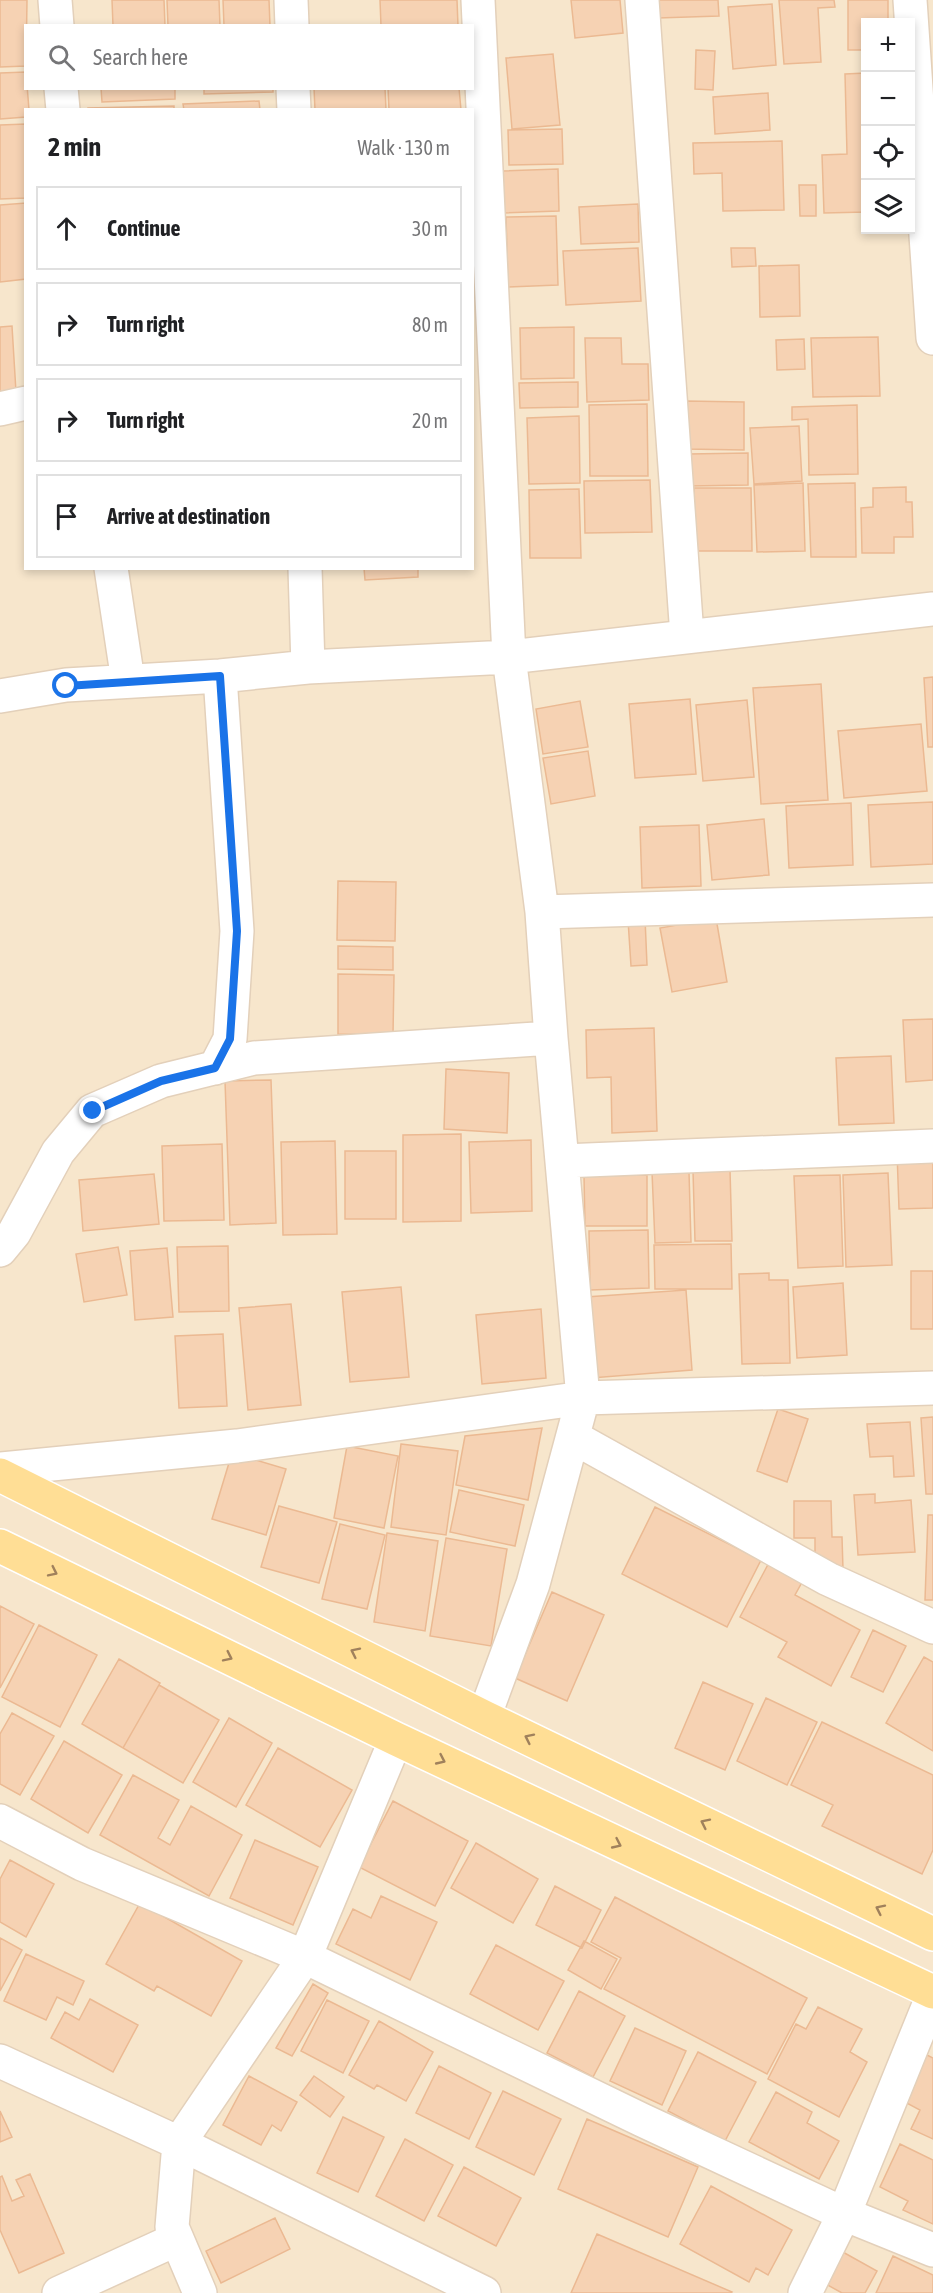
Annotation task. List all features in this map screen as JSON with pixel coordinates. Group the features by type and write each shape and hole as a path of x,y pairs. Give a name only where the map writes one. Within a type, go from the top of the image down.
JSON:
{"main road":[{"path":"0,1476 484,1717 933,1934"},
{"path":"0,1546 396,1739 933,1994"}],"street":[{"path":"55,0 57,24"},
{"path":"291,0 292,24"},
{"path":"478,0 509,657 543,912 551,1038 583,1398 533,1584 484,1717"},
{"path":"642,0 687,636"},
{"path":"910,0 933,338"},
{"path":"61,90 63,108"},
{"path":"293,90 294,108"},
{"path":"0,409 24,403"},
{"path":"111,570 128,681"},
{"path":"305,570 308,667"},
{"path":"0,696 66,686 220,676 308,667 509,657 933,609"},
{"path":"215,1068 230,1039 237,931 220,676"},
{"path":"543,912 933,900"},
{"path":"5,1233 58,1152 93,1111 161,1081 254,1058 551,1038"},
{"path":"563,1161 933,1146"},
{"path":"0,1469 237,1446 583,1398 933,1388"},
{"path":"573,1437 828,1579 933,1627"},
{"path":"200,2293 172,2227 179,2143 305,1957 396,1739"},
{"path":"0,1821 82,1864 305,1957 642,2120 844,2214 933,2250"},
{"path":"805,2293 844,2214 933,1994"},
{"path":"0,2061 179,2143 484,2293"},
{"path":"59,2293 177,2239"}],"shaded area":[{"path":"0,0 933,0 933,2293 0,2293"}],"building":[{"path":"0,0 27,0 27,24 24,24 24,66 0,67"},
{"path":"112,0 164,0 165,24 113,24"},
{"path":"167,0 219,0 220,24 168,24"},
{"path":"223,0 269,0 270,24 224,24"},
{"path":"380,0 457,0 458,24 381,24"},
{"path":"571,0 620,0 623,33 575,38"},
{"path":"657,0 718,0 719,16 658,18"},
{"path":"779,0 834,0 835,7 818,8 821,62 784,64"},
{"path":"848,0 888,0 888,18 861,18 861,50 848,50"},
{"path":"772,4 776,65 733,69 728,7"},
{"path":"696,50 715,51 713,90 695,89"},
{"path":"553,54 560,125 512,129 506,58"},
{"path":"24,72 24,90 27,90 29,108 24,108 24,117 0,119 0,73"},
{"path":"861,73 861,212 824,213 822,155 847,154 845,74"},
{"path":"101,90 175,90 175,99 102,102"},
{"path":"204,90 273,90 273,92 204,94"},
{"path":"314,90 385,90 386,108 315,108"},
{"path":"388,90 459,90 461,108 389,108"},
{"path":"768,93 770,130 715,134 713,97"},
{"path":"259,101 260,108 184,108 183,104"},
{"path":"174,106 174,108 88,108"},
{"path":"24,124 24,198 0,199 0,125"},
{"path":"562,129 563,164 509,165 508,130"},
{"path":"782,141 784,210 723,211 722,173 694,174 693,143"},
{"path":"558,169 559,211 502,213 500,171"},
{"path":"799,185 816,185 816,216 800,216"},
{"path":"24,203 24,279 0,282 0,205"},
{"path":"638,204 639,242 581,244 579,207"},
{"path":"556,216 558,285 508,287 506,217"},
{"path":"638,248 641,301 566,305 563,251"},
{"path":"731,248 755,248 756,266 732,267"},
{"path":"799,265 800,316 760,317 759,266"},
{"path":"12,326 16,392 0,393 0,327"},
{"path":"574,327 574,378 521,379 520,328"},
{"path":"878,337 880,396 813,397 811,338"},
{"path":"585,338 621,338 622,364 648,364 649,400 587,402"},
{"path":"804,339 805,369 777,370 776,340"},
{"path":"578,382 578,407 520,408 519,383"},
{"path":"686,401 744,402 744,450 686,449"},
{"path":"647,404 648,476 590,476 589,405"},
{"path":"857,405 858,474 809,475 808,419 792,420 792,407"},
{"path":"579,416 580,483 529,484 527,418"},
{"path":"799,426 802,481 754,484 750,428"},
{"path":"748,453 748,485 689,486 689,454"},
{"path":"650,480 652,532 585,533 584,481"},
{"path":"803,483 805,551 757,552 754,485"},
{"path":"855,483 856,557 811,557 808,484"},
{"path":"906,487 906,502 912,502 913,537 894,537 894,553 862,553 861,508 873,507 873,488"},
{"path":"694,488 751,488 752,551 695,551"},
{"path":"579,489 581,558 530,558 529,490"},
{"path":"364,570 418,570 418,577 365,580"},
{"path":"933,677 933,747 928,747 924,678"},
{"path":"821,684 828,800 761,804 753,688"},
{"path":"690,699 696,774 635,778 629,704"},
{"path":"747,700 754,777 703,781 696,705"},
{"path":"580,701 588,747 543,754 536,709"},
{"path":"921,724 927,791 844,798 838,731"},
{"path":"588,751 595,796 551,804 543,758"},
{"path":"933,802 933,864 871,867 868,805"},
{"path":"851,803 853,865 789,868 786,806"},
{"path":"764,819 769,875 712,880 707,825"},
{"path":"699,825 701,886 642,888 640,827"},
{"path":"338,881 396,882 395,941 337,940"},
{"path":"645,918 647,965 631,966 628,920"},
{"path":"716,918 727,982 672,992 660,928"},
{"path":"338,946 393,947 393,970 338,969"},
{"path":"338,974 394,975 393,1035 338,1034"},
{"path":"933,1019 933,1080 906,1082 903,1020"},
{"path":"654,1028 657,1131 612,1133 611,1077 587,1078 586,1030"},
{"path":"891,1056 894,1123 839,1125 836,1058"},
{"path":"446,1069 509,1073 507,1133 444,1129"},
{"path":"271,1080 276,1223 230,1225 225,1081"},
{"path":"461,1134 461,1221 403,1222 403,1135"},
{"path":"531,1140 532,1211 471,1213 469,1142"},
{"path":"335,1141 337,1234 283,1235 281,1142"},
{"path":"222,1144 224,1220 164,1221 162,1146"},
{"path":"345,1151 396,1151 396,1219 345,1219"},
{"path":"933,1151 933,1208 899,1209 897,1152"},
{"path":"730,1170 732,1241 695,1241 693,1171"},
{"path":"652,1172 689,1172 691,1242 655,1243"},
{"path":"888,1173 892,1265 846,1267 843,1175"},
{"path":"154,1174 159,1224 83,1231 79,1180"},
{"path":"647,1175 647,1226 585,1226 584,1176"},
{"path":"840,1175 843,1266 798,1268 794,1176"},
{"path":"648,1230 649,1288 590,1290 589,1231"},
{"path":"731,1244 732,1289 655,1289 654,1245"},
{"path":"228,1246 229,1311 179,1312 177,1247"},
{"path":"118,1247 127,1295 84,1302 76,1254"},
{"path":"167,1248 173,1317 135,1320 130,1251"},
{"path":"911,1271 933,1271 933,1329 911,1329"},
{"path":"769,1273 769,1280 788,1280 790,1363 742,1364 739,1274"},
{"path":"843,1283 847,1355 797,1358 793,1287"},
{"path":"401,1287 409,1377 350,1382 342,1292"},
{"path":"686,1290 692,1370 591,1378 586,1297"},
{"path":"291,1304 301,1405 248,1410 239,1308"},
{"path":"541,1309 546,1378 482,1384 476,1315"},
{"path":"223,1334 227,1406 179,1408 175,1336"},
{"path":"778,1409 808,1419 787,1482 757,1471"},
{"path":"933,1417 933,1494 926,1494 921,1418"},
{"path":"910,1422 914,1476 894,1477 893,1456 870,1457 867,1424"},
{"path":"542,1428 528,1500 456,1485 465,1436"},
{"path":"401,1444 458,1451 446,1535 391,1527"},
{"path":"347,1446 398,1456 384,1528 334,1518"},
{"path":"232,1453 286,1469 266,1535 212,1519"},
{"path":"459,1490 524,1505 515,1546 450,1532"},
{"path":"875,1494 875,1503 911,1500 915,1552 858,1555 854,1495"},
{"path":"794,1501 831,1501 832,1537 842,1537 843,1569 815,1570 815,1538 794,1538"},
{"path":"279,1506 337,1522 319,1583 261,1567"},
{"path":"655,1507 761,1560 727,1627 622,1574"},
{"path":"928,1515 933,1515 933,1600 925,1600"},
{"path":"340,1524 385,1535 367,1609 322,1599"},
{"path":"387,1533 438,1541 425,1631 374,1622"},
{"path":"446,1538 507,1549 491,1646 430,1636"},
{"path":"772,1557 806,1575 795,1595 860,1630 831,1686 778,1657 787,1642 740,1617"},
{"path":"552,1592 604,1615 567,1701 515,1678"},
{"path":"0,1606 34,1624 0,1688"},
{"path":"39,1625 97,1655 60,1727 2,1697"},
{"path":"873,1630 906,1646 883,1692 851,1677"},
{"path":"924,1657 933,1662 933,1751 886,1723"},
{"path":"119,1659 160,1683 123,1748 82,1724"},
{"path":"703,1682 753,1704 725,1770 675,1748"},
{"path":"159,1685 219,1720 183,1783 123,1748"},
{"path":"766,1698 817,1722 787,1785 737,1761"},
{"path":"12,1713 54,1736 20,1795 0,1784 0,1734"},
{"path":"229,1718 272,1743 236,1807 193,1782"},
{"path":"822,1722 933,1775 933,1850 922,1874 822,1826 833,1805 791,1785"},
{"path":"64,1741 122,1775 88,1833 31,1799"},
{"path":"278,1748 352,1790 320,1847 246,1805"},
{"path":"133,1775 179,1800 158,1838 170,1845 191,1806 242,1835 209,1896 100,1835"},
{"path":"393,1801 468,1841 435,1906 359,1867"},
{"path":"255,1840 318,1867 293,1925 230,1898"},
{"path":"476,1843 538,1879 513,1923 451,1888"},
{"path":"10,1860 54,1884 26,1937 0,1922 0,1879"},
{"path":"555,1886 601,1910 582,1948 536,1925"},
{"path":"381,1896 437,1922 410,1980 336,1944 353,1909 371,1918"},
{"path":"615,1897 807,1998 767,2074 604,1989 621,1958 591,1942"},
{"path":"140,1903 242,1961 211,2016 157,1986 154,1991 106,1964"},
{"path":"0,1938 22,1950 0,1991"},
{"path":"584,1941 617,1959 601,1989 568,1970"},
{"path":"496,1945 564,1981 538,2030 470,1994"},
{"path":"26,1954 84,1981 73,2005 57,1997 46,2020 4,2001"},
{"path":"313,1984 328,1993 292,2056 276,2048"},
{"path":"579,1991 625,2016 593,2077 547,2053"},
{"path":"90,1999 138,2025 113,2072 51,2038 65,2012 79,2020"},
{"path":"327,2000 369,2021 343,2073 301,2051"},
{"path":"818,2007 862,2029 850,2052 867,2062 839,2117 768,2079 796,2024 806,2029"},
{"path":"379,2021 433,2052 406,2101 377,2085 374,2089 349,2075"},
{"path":"635,2028 686,2051 662,2105 610,2081"},
{"path":"698,2052 756,2082 725,2141 668,2111"},
{"path":"923,2053 933,2058 933,2139 911,2129 920,2110 901,2100"},
{"path":"439,2066 491,2093 469,2139 416,2113"},
{"path":"249,2076 297,2102 281,2131 272,2125 261,2145 223,2125"},
{"path":"314,2076 344,2097 330,2117 300,2095"},
{"path":"503,2091 561,2119 534,2175 476,2147"},
{"path":"776,2092 812,2112 807,2123 839,2141 819,2179 749,2142"},
{"path":"0,2111 12,2137 0,2142"},
{"path":"343,2117 384,2137 358,2192 317,2173"},
{"path":"587,2119 698,2167 668,2237 558,2189"},
{"path":"405,2139 453,2165 424,2221 376,2196"},
{"path":"900,2144 933,2160 933,2224 903,2210 908,2201 880,2187"},
{"path":"464,2167 521,2198 496,2246 438,2216"},
{"path":"30,2174 64,2253 19,2273 0,2230 0,2177 2,2176 12,2201 24,2196 16,2180"},
{"path":"711,2186 792,2230 768,2275 756,2268 749,2282 680,2244"},
{"path":"275,2218 290,2249 221,2283 206,2251"},
{"path":"597,2234 732,2292 571,2293"},
{"path":"841,2251 877,2271 865,2293 842,2293 824,2283"},
{"path":"893,2256 933,2275 933,2293 876,2293"}],"route":[{"path":"66,686 220,676 230,814 237,931 230,1039 215,1068 161,1081 93,1111"}]}
